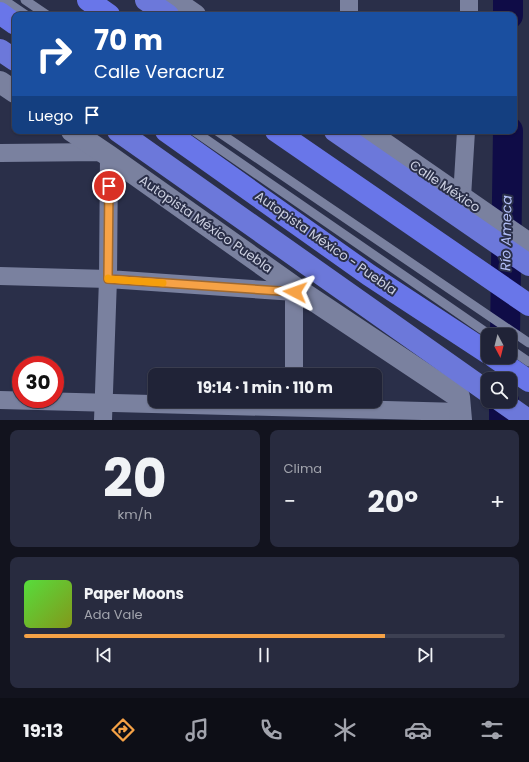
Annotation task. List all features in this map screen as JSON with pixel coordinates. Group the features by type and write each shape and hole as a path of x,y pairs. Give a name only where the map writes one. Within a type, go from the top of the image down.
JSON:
{"highway":[{"path":"88,0 105,12"},
{"path":"146,0 164,12"},
{"path":"0,13 12,22"},
{"path":"0,50 12,58"},
{"name":"Autopista México Puebla","path":"122,134 481,387"},
{"name":"Autopista México - Puebla","path":"170,134 369,275 450,317 481,346"},
{"path":"280,134 487,278 529,305"},
{"path":"339,134 462,205 529,265"},
{"path":"504,364 529,381"},
{"path":"511,408 528,420"}],"street":[{"path":"173,0 191,12"},
{"path":"349,0 349,12"},
{"path":"469,0 469,12"},
{"path":"0,82 12,90"},
{"name":"Autopista México Puebla","path":"76,134 295,289 460,410"},
{"name":"Calle México","path":"370,134 401,156 462,205 529,244"},
{"path":"462,205 466,134"},
{"path":"0,152 106,154 108,279 104,411"},
{"path":"0,276 108,279 295,289 294,368"},
{"path":"0,400 104,411 294,409 460,410"}],"lane":[{"path":"4,0 22,12"},
{"path":"25,0 43,12"},
{"path":"198,134 450,317 481,331"},
{"path":"221,134 527,342"},
{"path":"517,354 529,362"}],"waterway":[{"name":"Río Ameca","path":"508,0 508,12"},
{"name":"Río Ameca","path":"505,328 508,134"},
{"name":"Río Ameca","path":"504,408 504,420"}],"slow traffic":[{"path":"108,278 163,283"}],"route":[{"path":"109,186 108,279 295,292"}]}
